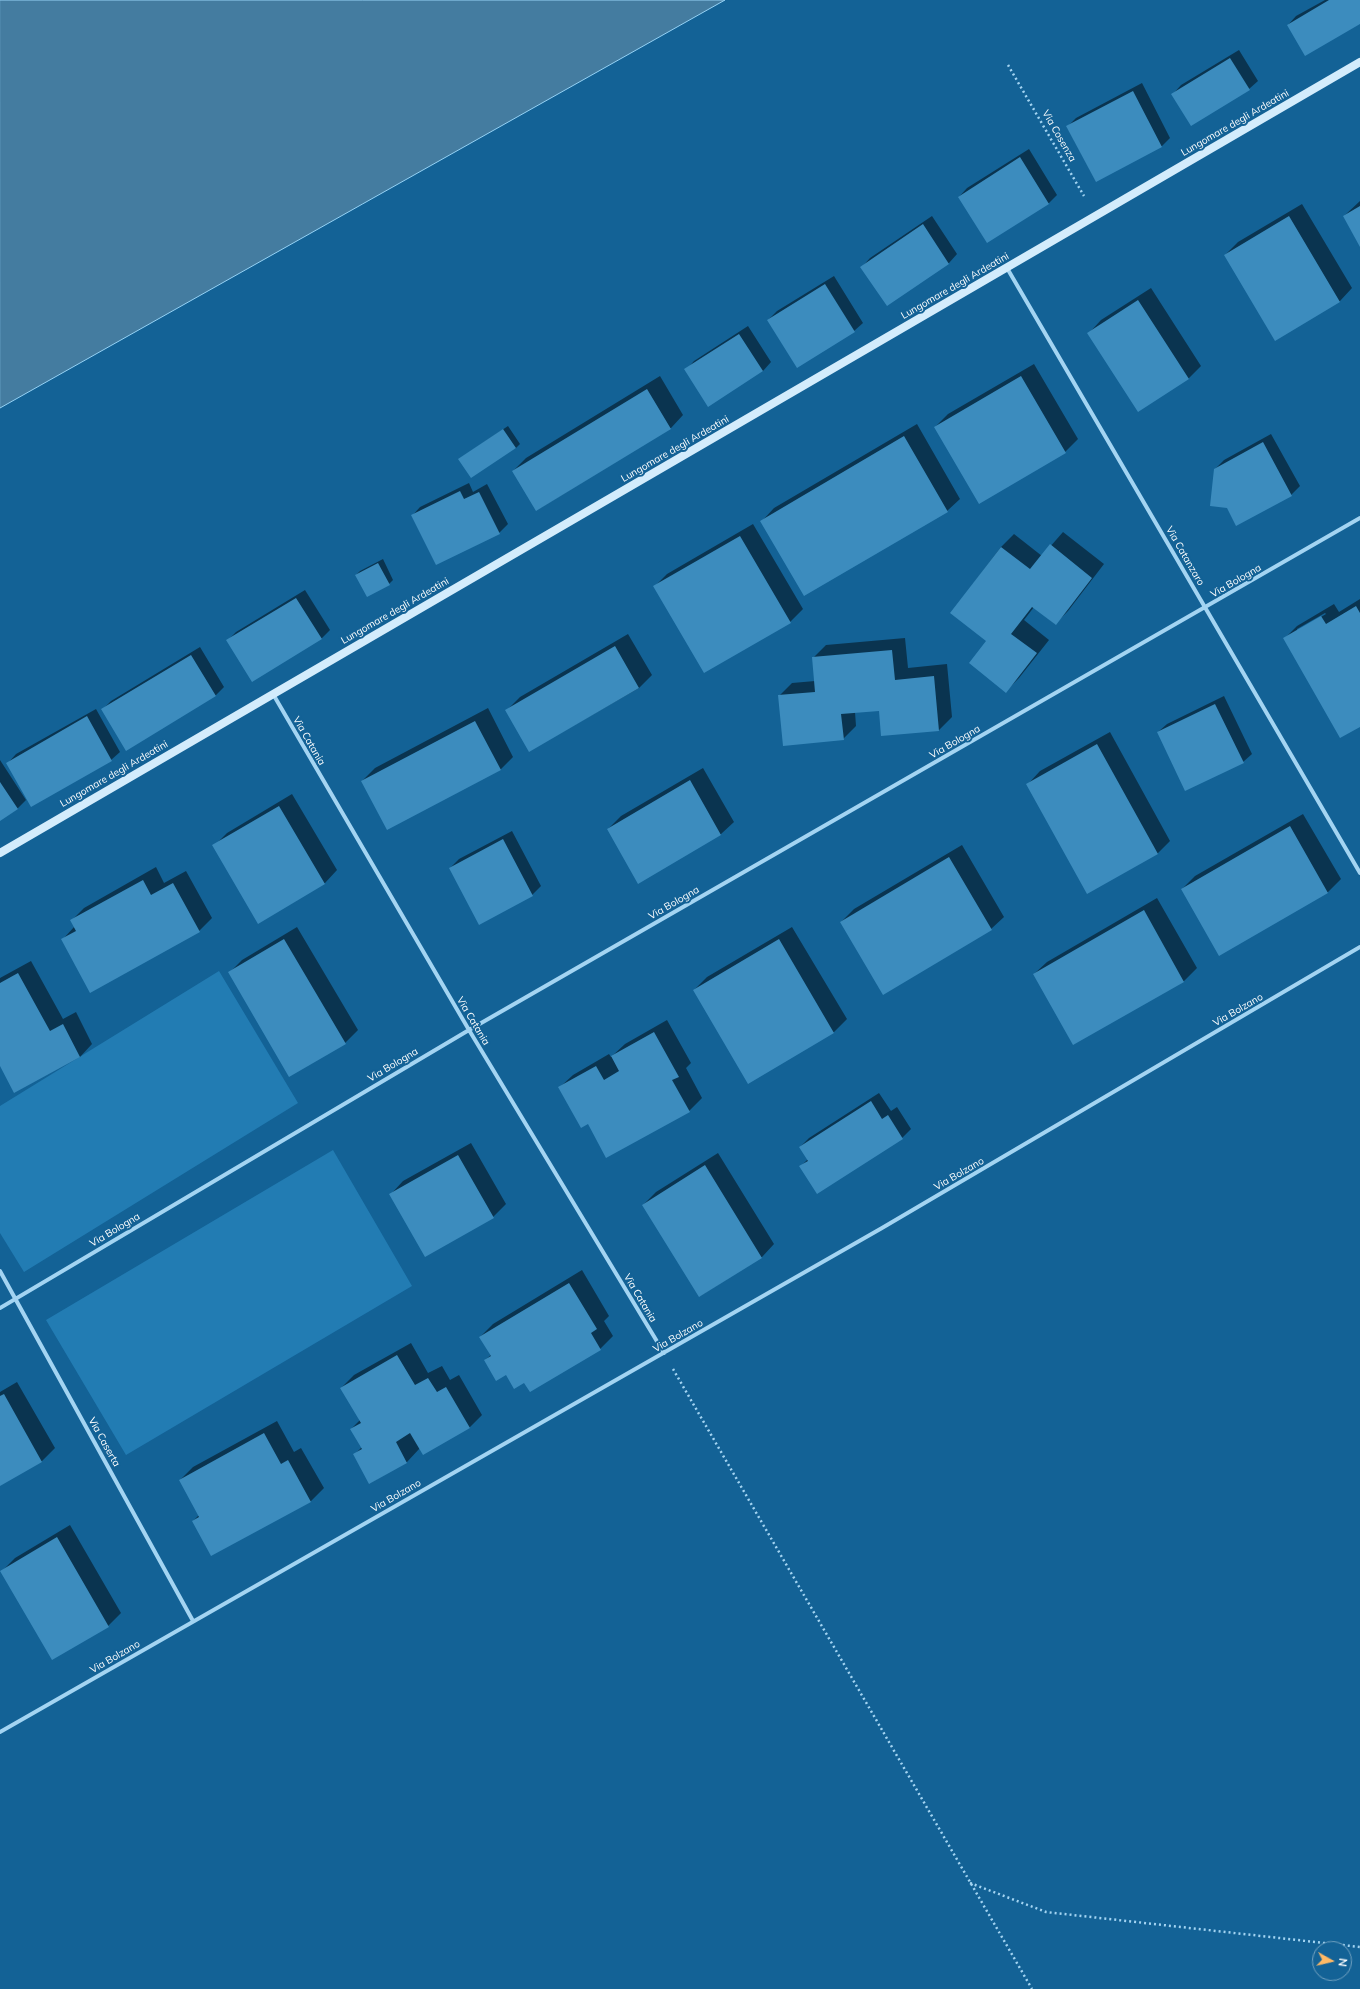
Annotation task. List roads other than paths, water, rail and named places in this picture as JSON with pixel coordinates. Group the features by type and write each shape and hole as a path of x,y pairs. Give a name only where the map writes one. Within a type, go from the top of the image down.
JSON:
{"main road":[{"name":"Lungomare degli Ardeatini","path":"0,853 1360,62"}],"street":[{"name":"Via Catanzaro","path":"1007,268 1360,873"},
{"name":"Via Bologna","path":"0,1308 469,1030 1206,608 1360,518"},
{"name":"Via Catania","path":"272,694 469,1030 664,1353"},
{"name":"Via Bolzano","path":"0,1732 882,1228 1360,947"},
{"name":"Via Caserta","path":"0,1271 193,1621"}]}
